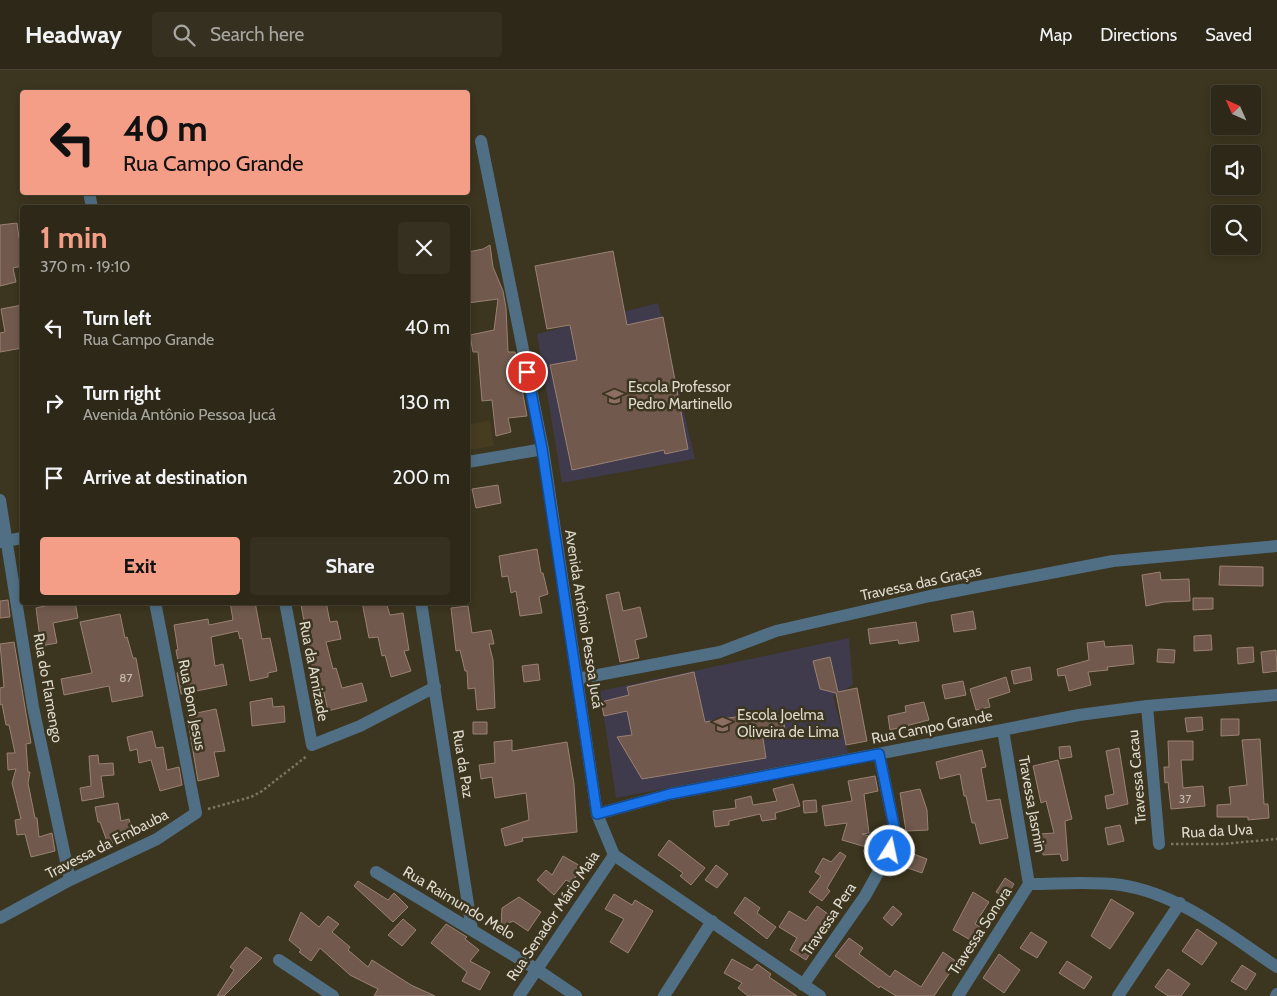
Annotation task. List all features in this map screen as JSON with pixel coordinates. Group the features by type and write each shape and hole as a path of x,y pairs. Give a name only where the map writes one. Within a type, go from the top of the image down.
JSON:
{"street":[{"name":"Avenida Antônio Pessoa Jucá","path":"482,141 542,449 597,814 614,855"},
{"path":"470,462 542,449"},
{"name":"Rua do Flamengo","path":"0,500 4,541 33,707 70,880"},
{"path":"4,541 20,538"},
{"name":"Travessa das Graças","path":"577,679 720,652 766,634 930,596 1094,565 1277,546"},
{"name":"Rua Bom Jesus","path":"156,605 196,813"},
{"name":"Rua da Amizade","path":"286,605 312,746"},
{"name":"Rua da Paz","path":"421,605 472,930"},
{"path":"312,746 360,726 434,687"},
{"name":"Rua Campo Grande","path":"597,814 670,794 1079,715 1147,706 1277,696"},
{"name":"Travessa Cacau","path":"1147,706 1159,844"},
{"name":"Travessa Jasmin","path":"1003,730 1029,884"},
{"name":"Travessa Pera","path":"803,985 865,896 890,851 894,826 879,754"},
{"name":"Travessa da Embauba","path":"0,918 70,880 158,839 196,813"},
{"path":"614,855 820,996"},
{"name":"Rua Senador Mário Maia","path":"519,996 614,855"},
{"name":"Rua Raimundo Melo","path":"376,872 536,969 576,996"},
{"path":"1029,884 1122,885 1180,903 1277,967"},
{"name":"Travessa Sonora","path":"958,996 1029,884"},
{"path":"1118,996 1180,903"},
{"path":"664,996 712,921"},
{"path":"279,960 333,996"}],"path":[{"path":"196,813 251,797 262,791 306,759 312,746"},
{"name":"Rua da Uva","path":"1159,844 1222,844 1277,839"}],"shaded area":[{"name":"Escola Professor Pedro Martinello","path":"658,303 695,459 562,483 537,334"},
{"path":"490,420 494,446 470,450 470,425"},
{"name":"Escola Joelma Oliveira de Lima","path":"849,638 853,685 833,696 848,753 616,798 600,691"}],"building":[{"path":"17,223 20,238 20,266 13,268 16,282 0,286 0,225"},
{"path":"490,245 493,267 503,291 506,308 508,352 515,352 527,416 508,418 511,432 496,436 492,400 482,401 478,352 473,352 470,335 494,330 498,299 470,303 470,252 483,249"},
{"name":"Escola Professor Pedro Martinello","path":"613,251 627,325 663,317 688,449 665,454 664,450 572,470 550,365 577,360 570,325 547,329 535,266"},
{"path":"20,305 20,348 0,352 0,333 5,332 1,309"},
{"path":"498,485 501,503 476,508 472,489"},
{"path":"537,549 541,573 543,573 548,594 539,597 542,613 520,616 516,591 511,593 508,576 502,577 499,556"},
{"path":"1220,566 1263,567 1263,586 1219,585"},
{"path":"1160,572 1161,580 1189,579 1190,601 1164,602 1146,606 1142,575"},
{"path":"619,592 623,611 640,607 647,637 635,640 639,658 620,662 606,595"},
{"path":"1193,598 1213,598 1213,609 1193,610"},
{"path":"8,600 10,617 0,618 0,601"},
{"path":"49,605 76,605 78,618 53,623 57,643 41,646 36,608"},
{"path":"230,605 256,605 262,639 270,638 277,671 268,673 268,677 250,681 242,638 240,639 238,631 211,637 215,666 223,664 227,685 181,694 177,673 180,672 174,625 208,619 209,625 233,620"},
{"path":"301,605 327,605 330,622 337,621 341,639 326,642 333,669 336,668 342,688 362,683 367,701 328,711 323,689 318,690"},
{"path":"363,605 387,605 390,615 403,613 409,650 404,651 411,671 391,677 385,655 382,656 378,637 369,638"},
{"path":"468,606 472,633 491,630 494,644 489,644 493,660 495,708 477,710 475,688 468,689 467,671 465,671 460,650 456,651 451,608"},
{"path":"973,611 976,629 954,632 951,615"},
{"path":"120,614 125,638 127,637 133,658 136,658 143,696 112,702 109,686 64,695 61,679 92,673 80,622"},
{"path":"916,622 919,641 899,644 898,640 870,644 868,629"},
{"path":"1211,635 1212,650 1194,651 1194,636"},
{"path":"1104,641 1105,647 1132,645 1134,664 1107,667 1108,670 1088,672 1091,685 1069,691 1065,675 1058,676 1057,669 1089,660 1087,643"},
{"path":"14,642 31,743 26,744 28,772 30,772 28,783 35,818 37,818 39,837 52,833 55,851 31,857 25,834 17,835 15,820 21,819 12,783 16,769 8,770 7,753 15,753 9,725 6,725 2,704 0,705 0,688 4,687 0,644"},
{"path":"1253,647 1254,662 1238,664 1237,648"},
{"path":"1158,649 1175,650 1174,663 1157,662"},
{"path":"1276,650 1277,671 1263,673 1261,652"},
{"path":"830,657 838,692 857,688 867,741 846,745 836,693 820,689 813,661"},
{"path":"538,664 540,680 524,682 522,666"},
{"path":"1030,667 1032,680 1014,684 1011,671"},
{"path":"694,672 705,722 759,713 760,720 782,715 785,729 762,732 766,758 642,779 617,737 632,735 627,711 604,716 601,702 629,695 627,687"},
{"path":"1006,677 1010,692 988,699 990,707 976,710 970,689"},
{"path":"963,681 966,695 945,699 942,685"},
{"path":"272,698 273,707 284,706 285,722 252,726 250,702"},
{"path":"924,702 929,720 890,730 888,716 906,712 905,706"},
{"path":"216,709 225,751 214,752 219,776 198,781 187,715"},
{"path":"1202,717 1203,730 1187,732 1185,718"},
{"path":"1221,719 1239,719 1239,735 1221,736"},
{"path":"473,722 487,722 487,734 473,734"},
{"path":"152,731 156,748 163,747 167,770 179,767 182,785 160,791 151,760 139,763 137,749 130,751 127,737"},
{"path":"1260,739 1264,804 1268,804 1269,818 1248,820 1248,817 1217,817 1217,805 1231,804 1229,787 1247,785 1242,740"},
{"path":"512,740 512,751 567,742 574,784 577,832 522,838 523,841 505,846 501,829 529,820 526,793 495,798 492,777 481,779 479,765 495,763 494,742"},
{"path":"1168,741 1193,741 1193,760 1181,760 1183,788 1203,786 1205,806 1171,809 1168,782 1165,783 1164,767 1169,767"},
{"path":"1070,746 1072,757 1060,759 1059,747"},
{"path":"1119,748 1128,804 1107,809 1105,796 1114,794 1106,751"},
{"path":"982,750 986,767 981,768 987,801 1000,799 1008,838 980,844 975,823 972,823 966,796 964,796 960,774 940,779 936,762"},
{"path":"98,755 99,764 113,763 114,775 101,776 104,797 82,801 80,788 91,786 89,756"},
{"path":"1058,760 1072,819 1065,821 1068,860 1062,861 1060,854 1043,855 1041,834 1054,833 1046,801 1041,803 1033,766"},
{"path":"875,776 878,791 864,794 869,833 862,834 869,836 866,847 842,840 847,823 825,826 822,806 852,801 848,781"},
{"path":"793,784 800,806 775,813 776,819 762,821 760,814 729,821 729,825 715,827 713,811 736,808 735,800 751,796 753,805 777,801 773,789"},
{"path":"920,789 927,810 928,830 906,831 900,793"},
{"path":"816,800 817,812 804,813 803,801"},
{"path":"118,803 121,821 129,819 134,835 108,844 100,822 98,822 95,807"},
{"path":"1120,825 1124,841 1108,845 1105,828"},
{"path":"669,840 705,868 691,885 680,876 683,873 658,855"},
{"path":"840,852 846,856 827,888 830,891 822,901 809,892 821,876 815,872 823,858 831,862"},
{"path":"911,853 927,859 922,873 905,867"},
{"path":"563,856 582,867 572,883 566,880 554,895 537,880 546,870 552,875"},
{"path":"716,865 728,874 717,888 705,880"},
{"path":"1005,878 1014,884 1006,898 996,892"},
{"path":"358,881 388,900 394,893 408,907 393,922 354,886"},
{"path":"973,892 989,902 975,924 980,927 972,941 953,930"},
{"path":"614,894 632,905 635,900 653,911 628,953 610,942 624,919 605,909"},
{"path":"519,897 541,912 528,931 513,921 501,927 502,908"},
{"path":"745,897 760,908 757,913 776,927 767,939 734,913"},
{"path":"1111,899 1134,913 1110,949 1091,936"},
{"path":"817,906 828,914 811,938 817,942 806,960 790,950 797,938 779,927 789,911 806,921"},
{"path":"893,906 902,914 892,926 883,918"},
{"path":"301,912 319,927 328,916 339,924 332,932 350,947 348,950 368,967 372,960 411,985 435,996 374,996 378,989 350,975 320,948 311,961 299,952 301,950 289,940"},
{"path":"403,919 416,930 402,946 388,935"},
{"path":"446,924 467,937 465,939 479,950 470,961 490,972 480,990 462,981 467,972 431,943"},
{"path":"1197,929 1217,943 1202,965 1182,951"},
{"path":"1031,932 1047,942 1037,958 1020,948"},
{"path":"849,938 863,948 859,954 890,977 895,970 921,987 943,952 957,962 934,996 896,996 880,986 879,988 835,956"},
{"path":"246,947 262,958 224,996 217,996 234,970 230,967"},
{"path":"999,954 1020,970 1004,993 983,978"},
{"path":"732,959 752,970 757,964 771,974 769,977 797,996 748,996 738,988 742,983 724,973"},
{"path":"1067,961 1092,977 1084,989 1059,973"},
{"path":"1242,965 1256,974 1246,990 1231,981"},
{"path":"1168,969 1190,984 1181,996 1168,996 1155,987"}],"place":[{"name":"Escola Professor Pedro Martinello","path":"614,396"},
{"name":"Escola Joelma Oliveira de Lima","path":"723,724"}],"route":[{"path":"527,372 542,449 597,814 670,794 879,754 889,792 894,826 890,851"}]}
